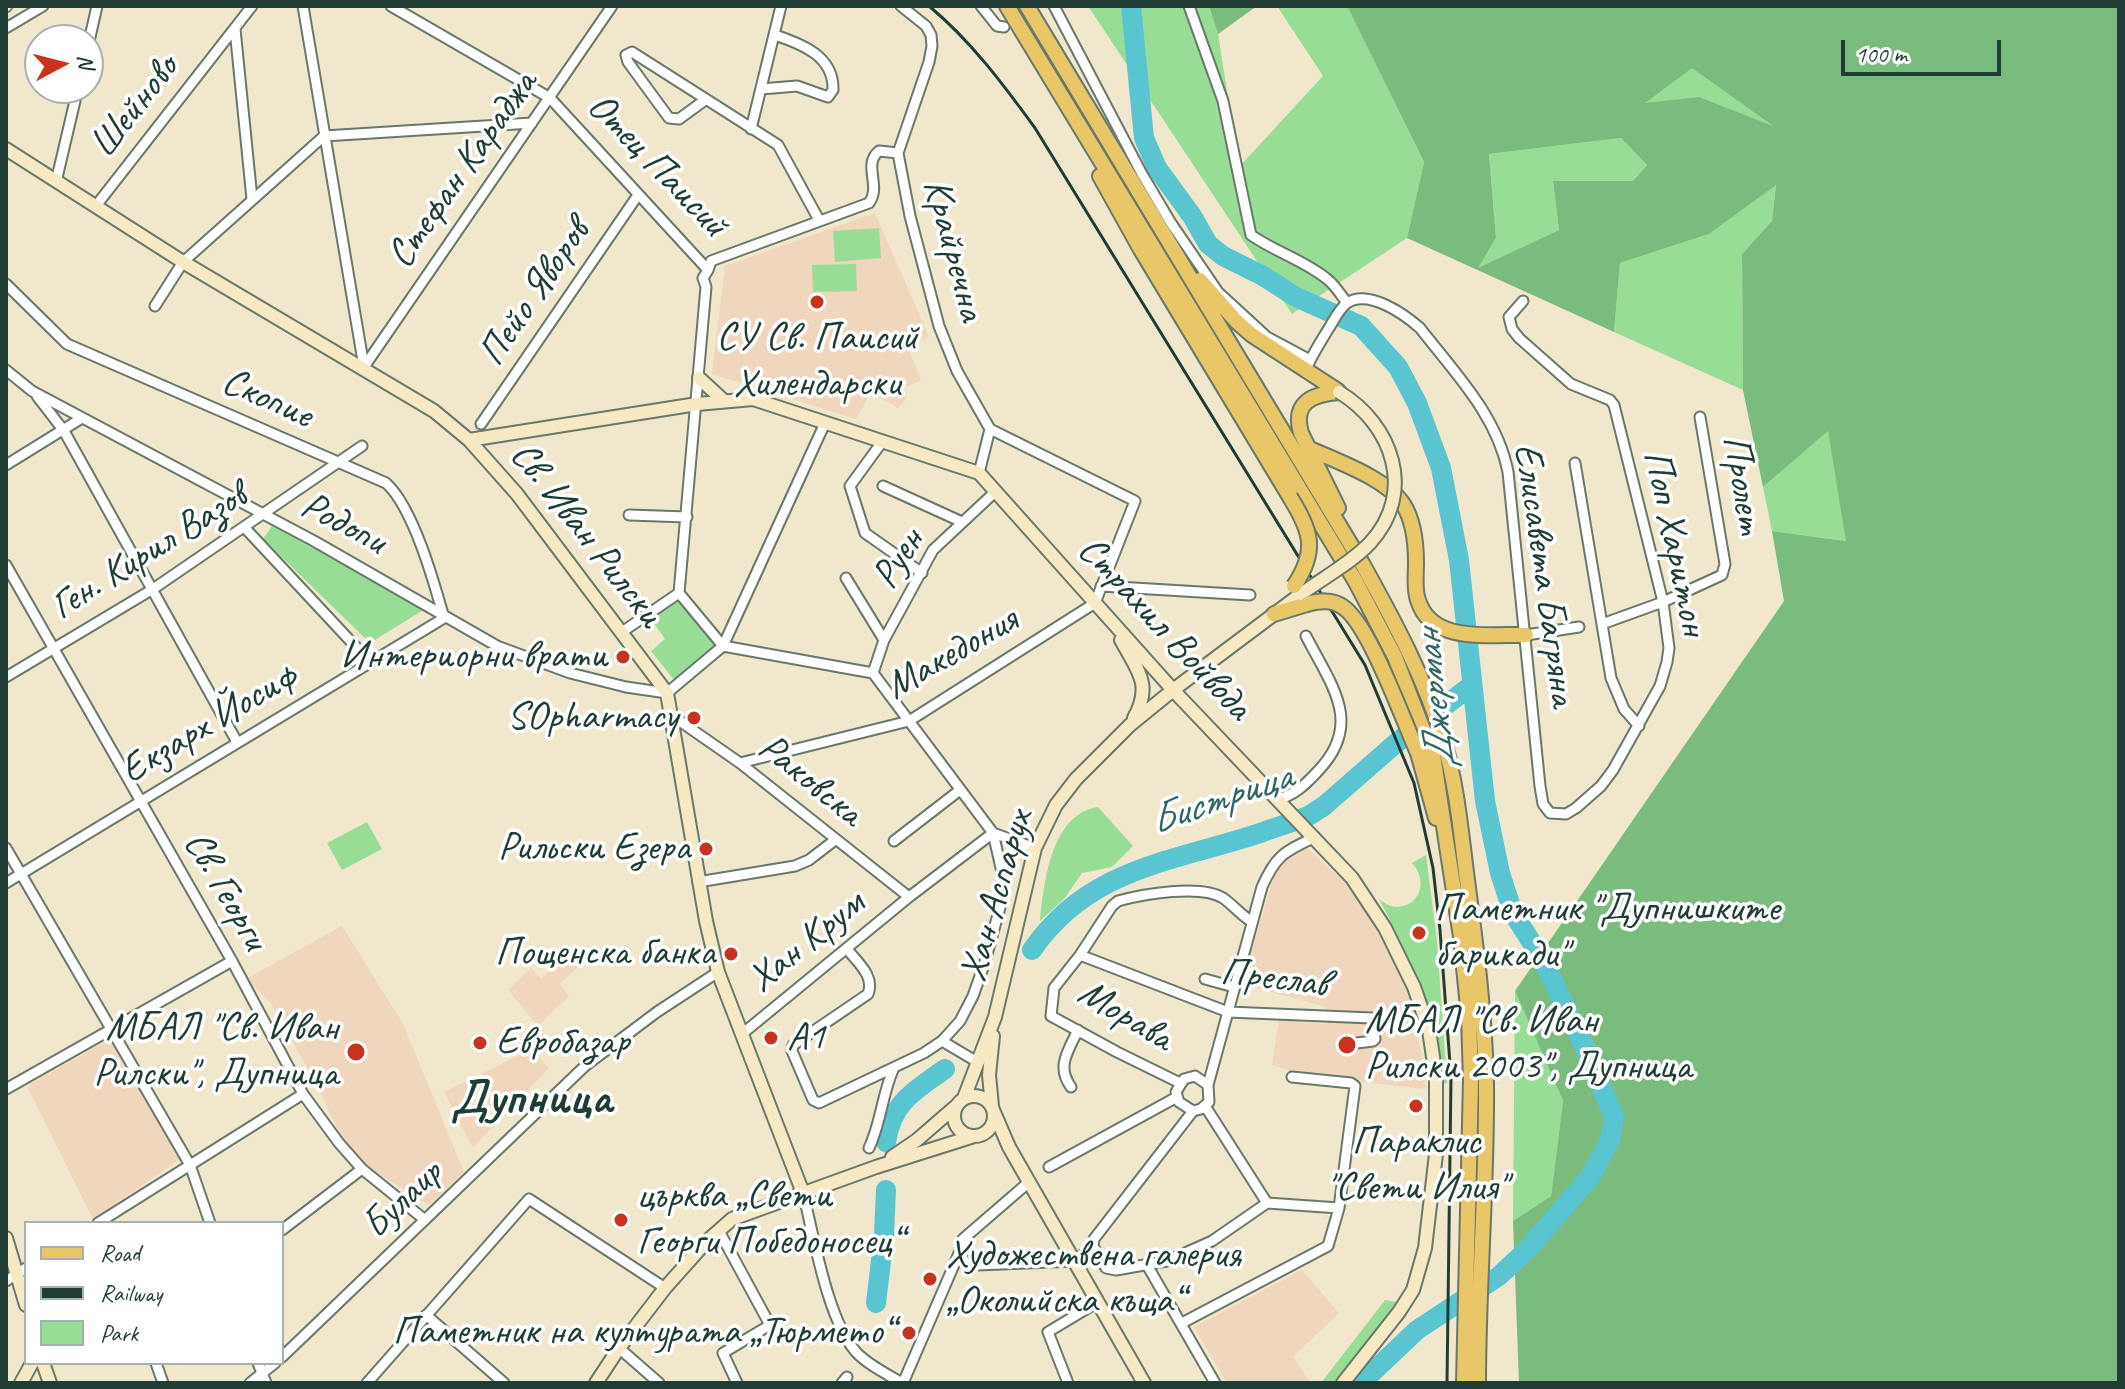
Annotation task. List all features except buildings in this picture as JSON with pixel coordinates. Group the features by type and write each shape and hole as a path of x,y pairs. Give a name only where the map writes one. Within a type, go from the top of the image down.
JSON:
{"main road":[{"path":"1007,6 1356,582 1426,712"},
{"path":"1027,6 1386,606"},
{"path":"1040,59 1118,210 1307,525 1310,544 1300,595 1274,614"},
{"path":"1172,248 1236,321 1307,366 1339,392"},
{"path":"1307,366 1307,400 1299,419 1301,433 1386,606 1426,712 1436,817 1461,937 1471,1058 1464,1383"},
{"path":"1307,400 1320,394 1339,392"},
{"path":"1308,448 1375,481 1398,498 1414,534 1418,602 1430,622 1456,632 1526,635"},
{"path":"1274,614 1300,595"},
{"path":"1300,595 1337,603 1358,620 1430,745 1460,829 1482,1008 1486,1085 1478,1383"}],"street":[{"path":"7,26 43,6"},
{"name":"Шейново","path":"95,207 252,6"},
{"path":"303,6 364,367"},
{"name":"Отец Паисий","path":"391,6 550,98 708,270 711,261 869,203 875,190 871,163 873,155 879,151 898,153"},
{"name":"Стефан Караджа","path":"364,367 612,6"},
{"path":"751,129 781,6"},
{"name":"Крайречна","path":"901,6 926,26 931,35 929,62 898,153 910,216 939,326 957,371 990,429"},
{"path":"981,6 997,26 1004,27"},
{"path":"1054,6 1142,174 1218,292 1267,337 1307,366 1345,305 1329,280 1251,235 1223,101 1189,6"},
{"path":"235,29 252,199"},
{"path":"761,89 797,86 828,97 833,90 831,74 819,56 807,47 775,35"},
{"path":"705,100 679,119 669,118 626,55 632,52 778,145 819,220"},
{"path":"56,182 74,104"},
{"path":"155,306 183,262 324,136 532,123"},
{"name":"Св. Иван Рилски","path":"6,149 183,262 434,411 469,440 517,494 667,693 698,882 718,972 803,1193"},
{"name":"Пейо Яворов","path":"481,424 638,195"},
{"path":"708,270 703,278 706,287 679,593 723,646 873,673 993,833 1002,872 1004,893 973,996 945,1043 819,1103 813,1100 792,1051 793,1045 868,994 871,986 869,977 847,949"},
{"name":"Скопие","path":"6,284 67,344 386,483 398,493 434,581 444,618"},
{"name":"Елисавета Багряна","path":"1345,305 1360,299 1378,303 1420,328 1471,393 1496,432 1504,451 1543,804 1550,813 1558,815"},
{"name":"Поп Харитон","path":"1523,301 1509,317 1512,329 1519,338 1571,384 1610,400 1614,405 1663,602 1669,648 1660,686 1601,786 1576,808 1558,815"},
{"name":"Родопи","path":"6,370 32,391 391,584 444,618 528,660 626,687 667,693"},
{"path":"699,378 724,401"},
{"path":"32,391 64,431 237,742"},
{"path":"1300,595 1368,544 1380,529 1392,501 1394,472 1386,441 1369,415 1339,392"},
{"path":"469,440 697,404 753,399 979,473 990,429 1135,501 1095,603"},
{"name":"Пролет","path":"1602,624 1718,578 1725,570 1700,417"},
{"path":"6,465 82,418"},
{"path":"667,693 723,646 825,423"},
{"path":"882,442 850,486 853,500 865,533 922,573"},
{"name":"Ген. Кирил Вазов","path":"6,677 153,589 264,516 362,446"},
{"path":"1575,463 1614,687 1624,709 1639,726"},
{"name":"Страхил Войвода","path":"979,473 1173,690 1315,837 1363,892 1403,963 1429,1030 1436,1077 1436,1154 1429,1218 1413,1290 1343,1383"},
{"path":"883,486 962,522"},
{"name":"Руен","path":"873,673 884,640 933,550 995,492"},
{"path":"629,515 687,517"},
{"path":"245,528 370,662"},
{"name":"Св. Георги","path":"6,565 232,961 303,1094 362,1169 425,1220"},
{"path":"846,578 884,640"},
{"path":"1101,586 1250,595"},
{"path":"622,632 679,593"},
{"name":"Македония","path":"740,763 909,721 1095,603"},
{"name":"Хан Аспарух","path":"876,1167 917,1140 961,1101 979,1063 995,1017 1035,848 1048,817 1066,790 1130,725 1274,614"},
{"name":"Екзарх Йосиф","path":"6,883 444,618"},
{"path":"1110,620 1144,688 1143,702 1130,725"},
{"path":"1526,635 1579,627"},
{"path":"1281,802 1329,760 1342,731 1337,698 1306,636"},
{"name":"Раковска","path":"671,715 740,763 909,897"},
{"path":"894,841 960,790"},
{"path":"993,833 1035,848"},
{"name":"Хан Крум","path":"742,1034 909,897 993,833"},
{"path":"1315,837 1289,850 1273,863 1262,887 1205,1106 1193,1111 1094,1239 1093,1246 1106,1268 1111,1270 1147,1265 1167,1261 1212,1241 1267,1203 1339,1208"},
{"path":"698,882 795,866 809,860 835,840"},
{"path":"6,848 190,1165 209,1221"},
{"path":"1080,955 1112,906 1126,899 1185,891 1205,892 1220,896 1252,922"},
{"name":"Преслав","path":"1080,955 1228,1012 1372,1018 1375,1039 1349,1044"},
{"name":"Морава","path":"1080,955 1054,988 1051,1016 1180,1083"},
{"path":"6,1089 232,961"},
{"name":"Булаир","path":"284,1355 585,1066 657,1012 718,972"},
{"path":"1205,979 1234,987"},
{"name":"Хан Аспарух","path":"992,1108 989,1075 995,1017"},
{"path":"1071,1087 1064,1078 1062,1064 1078,1030"},
{"path":"945,1043 979,1063"},
{"path":"869,1148 893,1070"},
{"path":"1193,1111 1182,1107 1177,1097 1180,1083 1195,1076 1208,1085"},
{"path":"1182,1323 1328,1246 1339,1208 1355,1086 1351,1083 1292,1077"},
{"path":"105,1221 303,1094"},
{"path":"1009,1147 962,1132 956,1125 954,1112 961,1101 979,1097 992,1108 1009,1147 1144,1383"},
{"path":"1049,1167 1177,1097"},
{"path":"1205,1106 1267,1203"},
{"path":"978,1135 992,1124 992,1108"},
{"name":"Хан Аспарух","path":"596,1383 665,1288 732,1219 876,1167 978,1135"},
{"path":"284,1228 362,1169"},
{"path":"803,1193 827,1289 842,1330 862,1358 902,1383 963,1239 1029,1182"},
{"path":"367,1383 529,1199 665,1288"},
{"path":"719,1231 770,1325 723,1353 737,1383"},
{"path":"6,1238 24,1299"},
{"path":"960,1251 965,1263 971,1265 1075,1261 1093,1246"},
{"path":"1147,1265 1215,1383"},
{"path":"1068,1383 1048,1332 1098,1302"},
{"path":"426,1315 504,1383"},
{"path":"619,1348 659,1383"},
{"path":"21,1383 31,1365"},
{"path":"482,1383 491,1373"},
{"path":"250,1383 264,1378"}],"shaded area":[{"name":"СУ Св. Паисий Хилендарски","path":"875,213 929,337 907,346 921,380 902,389 906,399 898,408 871,392 856,419 712,374 725,266"},
{"path":"1307,848 1358,895 1413,999 1426,1089 1307,1076 1272,1065 1279,1020 1327,1024 1326,1007 1241,984 1278,864"},
{"name":"МБАЛ \"Св. Иван Рилски\", Дупница","path":"342,926 403,1024 464,1172 429,1205 368,1167 343,1140 271,1003 246,979"},
{"path":"569,954 579,966 560,984 569,996 538,1026 508,990 531,968 541,979"},
{"path":"110,1039 180,1159 93,1219 27,1086"},
{"path":"532,1049 549,1068 473,1148 444,1092"},
{"path":"1302,1270 1339,1313 1293,1357 1311,1383 1227,1383 1194,1327"}],"green space":[{"path":"1088,6 1209,6 1218,34 1239,167 1323,76 1277,6 1347,6 1424,162 1407,238 1292,314"},
{"path":"1209,6 1257,6 1218,34"},
{"path":"1347,6 2119,6 2119,1383 1519,1383 1513,1221 1551,1196 1563,1101 1515,991 1784,601 1772,531 1846,541 1828,431 1763,487 1743,390 1742,254 1772,221 1776,185 1709,234 1620,263 1614,332 1407,238 1424,162","holes":["1692,68 1772,125 1773,126 1699,97 1645,103","1621,138 1647,165 1633,181 1553,181 1559,230 1478,268 1496,238 1489,154"]},
{"path":"1692,67 1777,128 1643,104"},
{"path":"1621,138 1647,165 1633,181 1553,181 1559,230 1477,269 1496,238 1489,154"},
{"path":"1776,184 1772,221 1742,254 1743,390 1614,332 1620,263 1709,234"},
{"path":"879,228 881,258 835,262 833,231"},
{"path":"856,264 857,291 813,292 812,265"},
{"path":"1828,430 1847,541 1772,531 1763,487"},
{"path":"272,526 425,609 370,643 263,539"},
{"path":"679,595 718,645 675,681 651,651 665,639 650,617"},
{"path":"1098,807 1133,846 1112,867 1082,873 1064,899 1040,921 1048,870 1060,836 1082,812"},
{"path":"367,822 382,849 342,870 327,843"},
{"path":"1426,855 1437,941 1447,1083 1442,1084 1435,1036 1421,988 1379,899 1398,907 1414,900 1421,883 1412,863"},
{"path":"1515,991 1563,1101 1551,1196 1513,1221"},
{"path":"1385,1300 1397,1302 1334,1383 1321,1383"}],"waterway":[{"name":"Джерман","path":"1131,6 1144,138 1157,168 1208,244 1223,256 1296,297 1361,326 1398,367 1417,403 1441,468 1459,560 1485,801 1500,873 1513,913 1544,962 1614,1117 1610,1140 1590,1177 1529,1248 1499,1276 1417,1330 1361,1383"},
{"name":"Бистрица","path":"1032,950 1055,922 1080,900 1107,884 1167,860 1310,815 1472,685"},
{"name":"Бистрица","path":"886,1142 899,1107 914,1091 945,1069"},
{"name":"Бистрица","path":"876,1303 886,1190"}],"railway":[{"path":"929,6 973,48 1035,128 1365,665 1414,783 1433,868 1451,1077 1447,1383"}],"place":[{"name":"СУ Св. Паисий Хилендарски","path":"817,302"},
{"name":"Интериорни врати","path":"623,657"},
{"name":"SOpharmacy","path":"694,718"},
{"name":"Рильски Езера","path":"706,849"},
{"name":"Паметник \"Дупнишките барикади\"","path":"1419,933"},
{"name":"Пощенска банка","path":"731,954"},
{"name":"A1","path":"771,1038"},
{"name":"Евробазар","path":"480,1043"},
{"name":"МБАЛ \"Св. Иван Рилски 2003\", Дупница","path":"1347,1045"},
{"name":"МБАЛ \"Св. Иван Рилски\", Дупница","path":"356,1052"},
{"name":"Параклис \"Свети Илия\"","path":"1416,1106"},
{"name":"църква „Свети Георги Победоносец“","path":"621,1220"},
{"name":"Художествена галерия „Околийска къща“","path":"930,1279"},
{"name":"Паметник на културата „Тюрмето“","path":"909,1333"}],"district":[{"name":"Дупница","path":"531,1100"}]}
